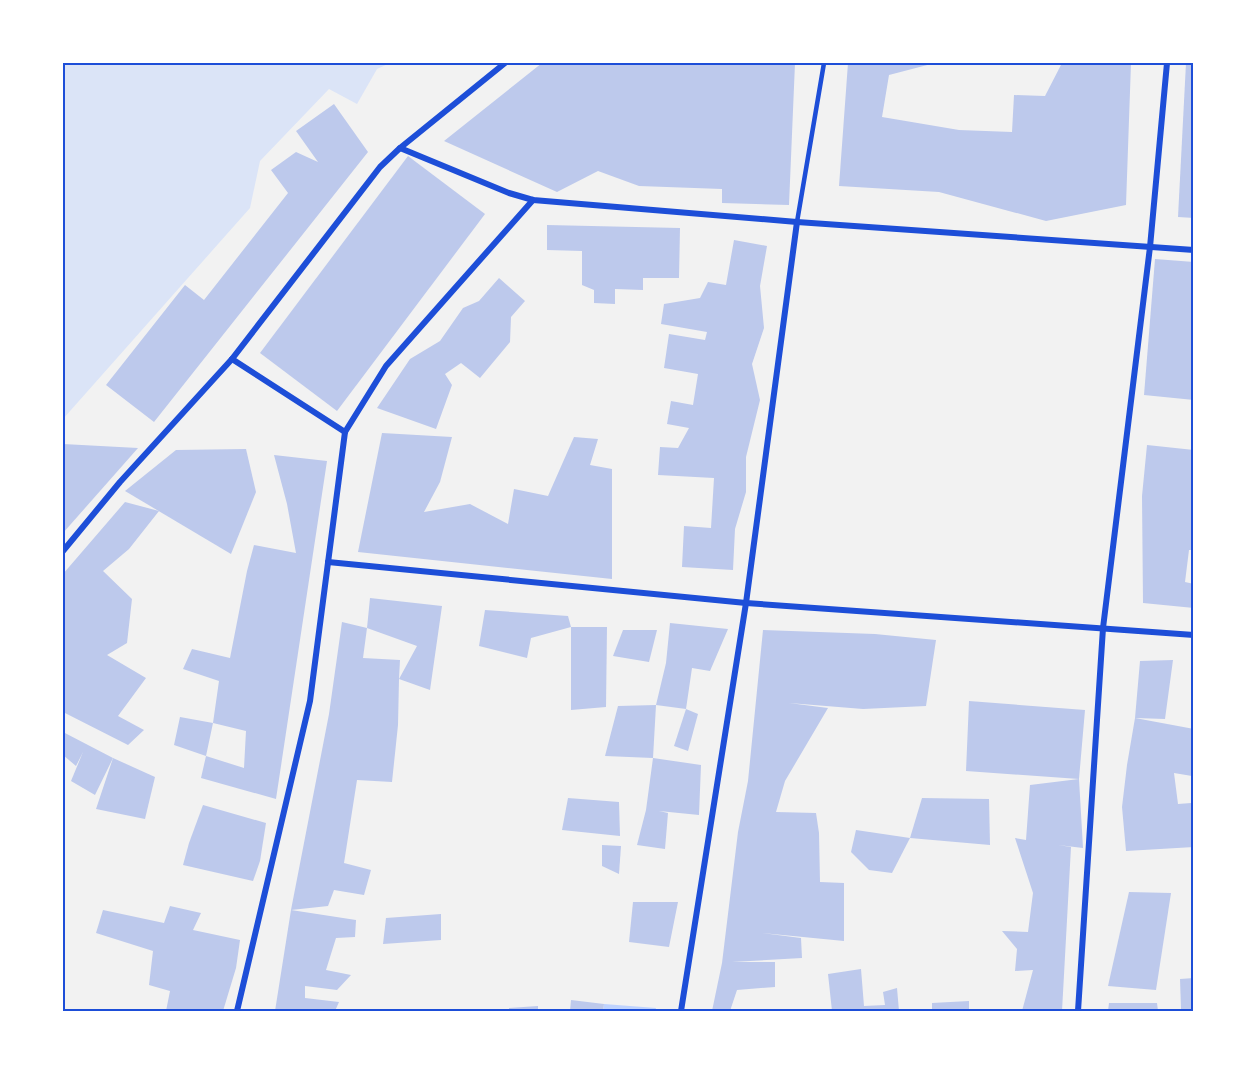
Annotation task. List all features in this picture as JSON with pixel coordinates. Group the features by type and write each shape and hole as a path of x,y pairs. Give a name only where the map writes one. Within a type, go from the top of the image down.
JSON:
{"street":[{"path":"63,550 120,482 232,359 380,167 400,148 505,63"},
{"path":"1078,1011 1103,628 1150,247 1167,63"},
{"path":"400,148 509,193 533,200 797,222 1194,250"},
{"path":"237,1011 310,701 345,432 386,366 533,200"},
{"path":"681,1011 746,603 797,222"},
{"path":"232,359 345,432"},
{"path":"328,562 746,603 1194,635"}],"lane":[{"path":"797,222 824,63"}],"shaded area":[{"path":"63,63 390,63 377,69 357,104 329,89 260,161 250,208 63,419"}],"water":[{"path":"604,1004 656,1008 655,1011 603,1011"}],"building":[{"path":"542,63 795,63 789,205 722,203 722,189 639,186 598,171 557,192 444,141"},
{"path":"848,63 935,63 889,75 882,117 959,130 1012,132 1014,95 1045,96 1062,63 1131,63 1126,205 1046,221 939,192 839,186"},
{"path":"1186,63 1194,63 1194,218 1178,217"},
{"path":"334,104 368,152 154,422 106,385 185,285 204,300 288,193 271,170 296,152 318,162 296,131"},
{"path":"408,156 485,214 337,411 260,353"},
{"path":"547,225 680,228 679,278 643,278 643,290 615,289 615,304 594,303 594,290 582,285 582,251 547,250"},
{"path":"734,240 767,246 760,286 764,328 752,364 760,400 746,457 746,492 735,529 733,570 682,567 684,526 711,528 714,478 658,475 660,447 678,448 689,428 667,424 671,401 693,405 698,374 664,368 669,334 705,340 707,332 661,324 664,304 700,298 708,282 726,285"},
{"path":"1155,259 1194,262 1194,400 1144,395"},
{"path":"499,278 525,301 511,317 510,342 480,378 461,363 445,374 452,385 436,429 377,408 410,359 440,341 463,308 479,301"},
{"path":"382,433 452,437 440,482 424,512 470,504 508,524 514,489 548,496 574,437 598,439 590,465 612,469 612,579 358,552"},
{"path":"63,444 138,448 63,533"},
{"path":"1147,445 1194,450 1194,550 1189,550 1185,582 1194,584 1194,608 1143,603 1142,496"},
{"path":"246,449 256,492 231,554 125,491 176,450"},
{"path":"274,455 327,461 276,799 201,778 206,756 244,768 246,731 213,723 219,681 183,669 192,649 230,658 254,545 296,553 287,504"},
{"path":"125,502 159,511 129,549 103,571 132,599 127,643 107,655 146,678 118,716 144,730 128,745 63,712 63,574"},
{"path":"370,598 442,606 430,690 399,679 417,646 367,628"},
{"path":"485,610 568,616 571,627 531,638 527,658 479,646"},
{"path":"342,622 367,628 363,658 400,660 398,725 392,782 357,780 344,863 371,870 364,895 334,890 328,906 291,910 329,714"},
{"path":"670,623 728,629 710,671 692,668 686,709 656,705 666,663"},
{"path":"571,627 607,627 606,707 571,710"},
{"path":"623,630 657,630 649,662 613,656"},
{"path":"763,630 875,634 936,640 926,706 863,709 789,703 828,708 785,781 776,812 816,813 819,833 820,882 844,883 844,941 762,933 801,938 802,958 732,962 775,962 775,987 737,990 730,1011 712,1011 722,963 738,832 748,781"},
{"path":"1173,660 1165,719 1135,718 1140,661"},
{"path":"969,701 1085,710 1079,779 966,771"},
{"path":"656,705 653,758 605,756 618,706"},
{"path":"686,709 698,714 688,751 674,746"},
{"path":"180,717 213,723 206,756 174,745"},
{"path":"1135,718 1194,729 1192,776 1174,773 1178,804 1191,803 1194,847 1126,851 1122,807"},
{"path":"63,732 113,758 95,795 71,781 83,752 76,766 63,755"},
{"path":"113,758 155,777 145,819 96,809"},
{"path":"653,758 701,765 699,815 659,811 668,813 665,849 637,845 646,810"},
{"path":"1079,779 1083,848 1058,845 1071,847 1062,1011 1022,1011 1033,970 1015,971 1017,949 1002,931 1028,932 1033,893 1015,838 1026,840 1030,785"},
{"path":"568,798 619,802 620,836 562,830"},
{"path":"922,798 989,799 990,845 910,838"},
{"path":"203,805 266,823 260,861 253,881 183,865"},
{"path":"856,830 910,838 892,873 869,870 851,852"},
{"path":"602,845 621,846 619,874 602,866"},
{"path":"1129,892 1171,893 1156,990 1108,986"},
{"path":"633,902 678,902 669,947 629,942"},
{"path":"170,906 201,913 193,930 240,940 236,968 223,1011 166,1011 170,991 149,985 153,951 96,933 103,910 164,923"},
{"path":"291,910 356,920 355,937 336,938 326,970 351,975 337,990 305,986 305,998 339,1002 335,1011 275,1011"},
{"path":"441,914 441,940 383,944 386,918"},
{"path":"861,969 864,1006 885,1005 883,992 897,988 899,1011 832,1011 828,974"},
{"path":"1194,978 1194,1011 1181,1009 1180,979"},
{"path":"571,1000 604,1004 603,1011 570,1011"},
{"path":"969,1001 969,1011 932,1011 932,1003"},
{"path":"1109,1003 1157,1003 1158,1011 1108,1011"},
{"path":"538,1006 538,1011 509,1011 509,1008"}]}
